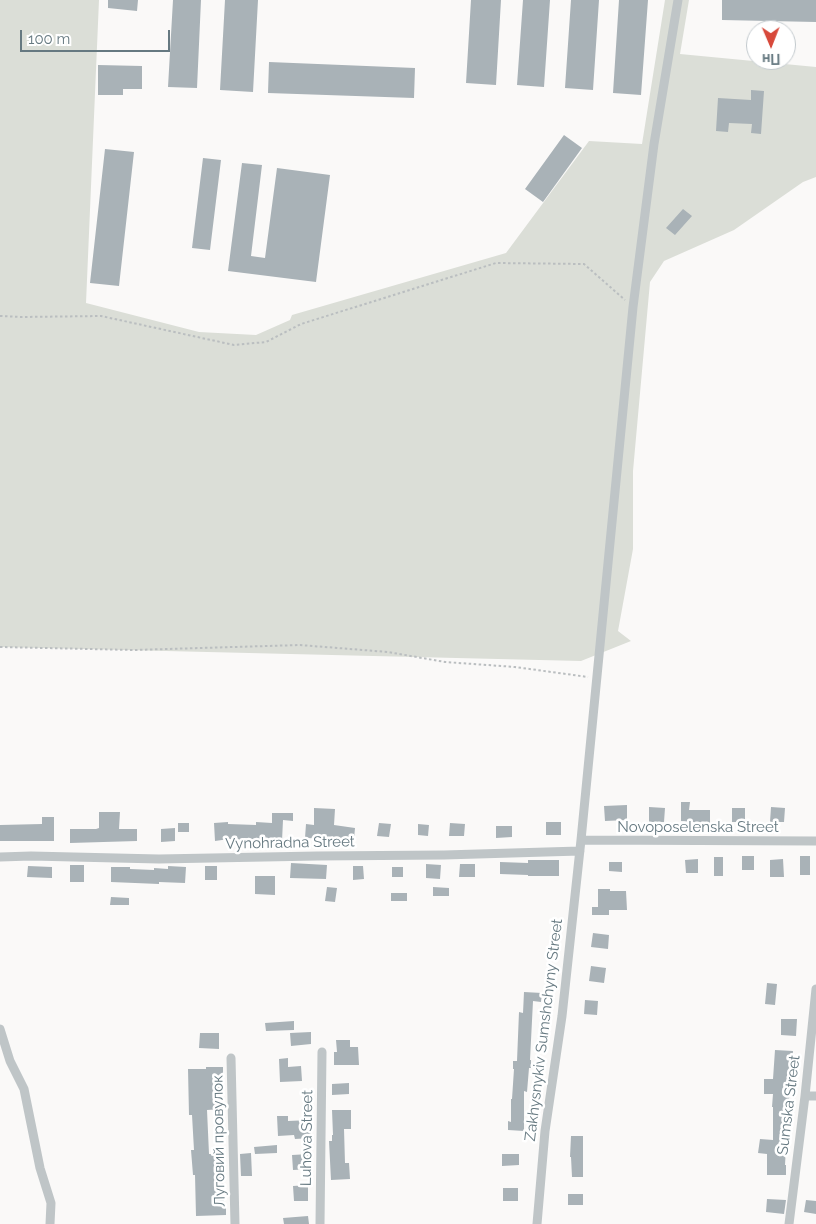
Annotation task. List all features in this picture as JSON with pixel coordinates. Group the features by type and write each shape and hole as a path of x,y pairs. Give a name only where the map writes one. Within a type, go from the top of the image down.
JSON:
{"street":[{"name":"Zakhysnykiv Sumshchyny Street","path":"537,1224 545,1131 562,1016 580,851 632,306 654,144 678,0"},
{"name":"Novoposelenska Street","path":"581,840 816,841"},
{"name":"Vynohradna Street","path":"0,857 159,859 444,856 580,851"},
{"name":"Sumska Street","path":"788,1224 805,1096 816,990"},
{"path":"0,1029 10,1061 24,1089 40,1168 51,1203 50,1224"},
{"name":"Luhova Street","path":"320,1224 322,1052"},
{"name":"Луговий провулок","path":"231,1058 235,1224"},
{"path":"805,1096 816,1096"}],"path":[{"path":"0,316 101,316 234,345 258,343 266,342 301,324 496,263 584,264 632,306"},
{"path":"0,647 134,650 300,645 388,652 445,662 515,667 596,678"}],"shaded area":[{"path":"0,0 99,0 86,303 199,332 256,335 290,320 292,315 506,253 589,141 642,144 665,0 689,0 680,54 746,60 746,70 796,70 796,65 816,67 816,177 803,182 734,230 664,261 650,282 633,471 633,549 618,631 631,641 581,661 0,647"}],"building":[{"path":"108,0 138,0 137,11 108,8"},
{"path":"173,0 201,0 197,88 168,87"},
{"path":"225,0 258,0 253,92 220,90"},
{"path":"471,0 501,0 496,85 466,83"},
{"path":"523,0 550,0 544,87 517,85"},
{"path":"571,0 599,0 593,90 565,88"},
{"path":"619,0 648,0 641,95 613,93"},
{"path":"722,0 816,0 816,22 796,22 796,20 722,20"},
{"path":"269,62 415,68 414,98 268,93"},
{"path":"98,65 142,66 142,89 123,89 123,95 98,95"},
{"path":"751,90 764,91 761,134 751,133 752,124 729,123 728,132 716,131 718,98 751,100"},
{"path":"564,135 582,148 543,202 525,189"},
{"path":"105,149 134,152 119,286 90,283"},
{"path":"203,158 221,160 210,250 192,248"},
{"path":"242,163 262,165 251,256 265,258 277,168 330,175 316,282 228,271"},
{"path":"683,209 692,216 675,235 666,228"},
{"path":"681,802 690,802 689,810 710,810 710,824 694,824 694,822 681,821"},
{"path":"627,805 627,820 605,821 604,806"},
{"path":"649,807 665,808 664,822 649,822"},
{"path":"771,807 785,808 784,822 770,822"},
{"path":"314,808 335,809 334,825 355,828 354,839 305,838 306,824 314,825"},
{"path":"732,808 745,808 745,822 732,822"},
{"path":"99,812 120,812 119,829 137,829 137,841 70,843 70,829 99,828"},
{"path":"272,813 293,813 293,821 283,820 282,841 229,839 215,841 214,823 228,822 228,824 256,825 256,822 272,823"},
{"path":"42,817 54,817 54,841 0,841 0,825 42,824"},
{"path":"546,822 561,822 561,835 546,835"},
{"path":"178,823 189,823 189,832 178,832"},
{"path":"379,823 391,824 389,837 377,836"},
{"path":"450,823 465,824 464,836 449,836"},
{"path":"418,824 429,825 428,836 418,835"},
{"path":"496,826 512,826 512,837 496,838"},
{"path":"175,828 175,841 161,842 161,829"},
{"path":"742,856 754,856 754,870 742,870"},
{"path":"800,856 810,856 810,875 800,875"},
{"path":"714,857 723,857 723,876 714,876"},
{"path":"698,859 698,873 686,873 685,860"},
{"path":"783,859 784,877 770,877 770,860"},
{"path":"528,860 559,860 559,876 500,874 500,862 528,863"},
{"path":"609,862 622,862 622,872 609,871"},
{"path":"291,863 327,865 326,879 290,878"},
{"path":"426,864 441,865 440,879 426,878"},
{"path":"460,864 475,864 475,877 459,877"},
{"path":"70,865 84,865 84,882 70,882"},
{"path":"28,866 52,867 52,878 27,877"},
{"path":"168,866 186,867 185,883 111,882 111,867 154,870 154,868 168,869"},
{"path":"205,866 217,866 217,880 205,880"},
{"path":"353,866 363,866 364,879 353,880"},
{"path":"392,867 403,867 403,877 392,877"},
{"path":"255,876 275,876 275,895 255,894"},
{"path":"327,887 337,888 335,902 325,901"},
{"path":"433,887 449,888 449,896 433,896"},
{"path":"598,889 626,891 627,910 609,910 609,915 592,915 592,907 598,907"},
{"path":"391,893 407,893 407,901 391,901"},
{"path":"111,897 129,898 129,905 110,905"},
{"path":"593,933 609,935 608,949 591,947"},
{"path":"591,966 606,968 604,983 589,981"},
{"path":"767,983 777,984 775,1005 765,1004"},
{"path":"524,992 542,993 541,1002 533,1001 531,1068 529,1068 527,1092 524,1091 524,1131 508,1130 508,1121 511,1122 513,1061 517,1061 519,1012 523,1013"},
{"path":"585,1000 598,1001 597,1015 584,1014"},
{"path":"781,1019 797,1019 796,1036 781,1035"},
{"path":"294,1021 294,1030 266,1031 265,1023"},
{"path":"311,1032 311,1044 291,1046 290,1033"},
{"path":"200,1033 219,1033 219,1049 199,1048"},
{"path":"336,1040 350,1040 350,1047 358,1047 359,1065 334,1065 334,1052 337,1052"},
{"path":"775,1050 793,1051 789,1100 793,1100 792,1108 790,1108 790,1130 787,1129 786,1175 767,1175 767,1154 758,1153 760,1139 773,1140 773,1094 764,1094 764,1079 773,1079"},
{"path":"288,1058 288,1067 301,1066 302,1081 280,1082 279,1059"},
{"path":"206,1067 223,1067 223,1109 207,1110 209,1154 224,1154 224,1208 226,1208 226,1215 196,1216 195,1175 193,1175 191,1150 194,1150 192,1115 189,1115 188,1069 206,1069"},
{"path":"349,1083 349,1094 332,1095 332,1084"},
{"path":"332,1110 351,1110 351,1129 344,1129 345,1163 349,1163 350,1179 331,1180 329,1141 332,1141 333,1135"},
{"path":"277,1116 288,1116 288,1121 310,1120 311,1138 295,1139 294,1135 278,1136"},
{"path":"571,1136 583,1136 583,1177 572,1177 570,1157"},
{"path":"277,1145 277,1153 255,1154 254,1147"},
{"path":"251,1153 252,1176 241,1176 240,1154"},
{"path":"310,1154 311,1169 293,1170 292,1155"},
{"path":"502,1154 519,1154 519,1165 502,1166"},
{"path":"308,1185 308,1201 294,1201 293,1186"},
{"path":"503,1188 518,1188 518,1201 503,1201"},
{"path":"568,1194 583,1194 583,1205 568,1205"},
{"path":"767,1199 786,1200 784,1214 766,1212"},
{"path":"806,1200 816,1201 816,1214 804,1212"},
{"path":"308,1216 309,1224 284,1224 283,1218"}]}
